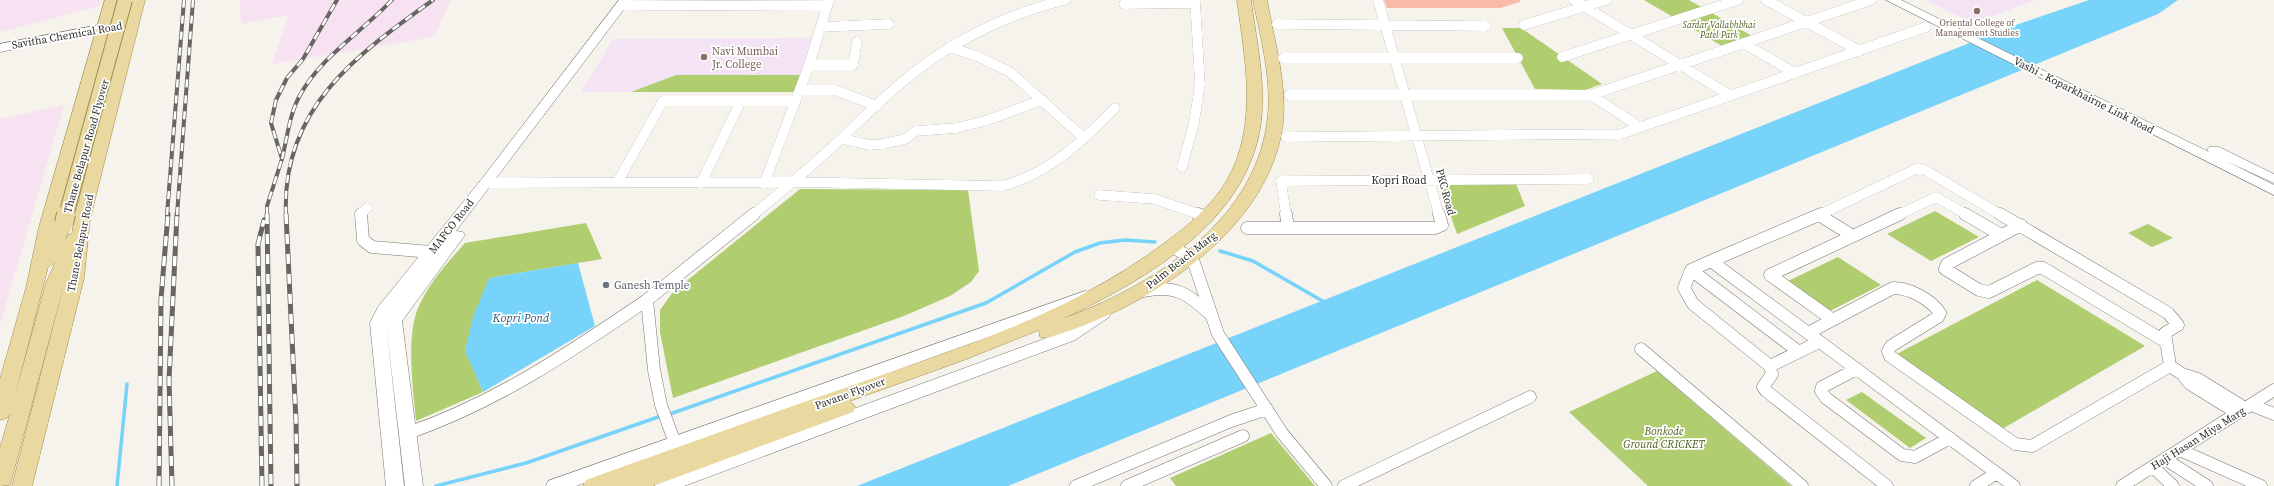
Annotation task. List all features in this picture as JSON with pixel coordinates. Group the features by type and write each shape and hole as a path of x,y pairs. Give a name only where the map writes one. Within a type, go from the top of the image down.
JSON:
{"main road":[{"path":"0,413 35,288 46,227 104,32 112,0"},
{"name":"Thane Belapur Road Flyover","path":"35,288 64,223 126,0"},
{"name":"Thane Belapur Road","path":"22,486 75,278 82,218 138,0"},
{"name":"Palm Beach Marg","path":"1102,291 1127,277 1172,246 1206,217 1235,181 1247,153 1255,122 1255,91 1244,0"},
{"name":"Palm Beach Marg","path":"1116,305 1140,292 1190,256 1222,228 1255,186 1268,156 1275,124 1274,91 1260,0"},
{"name":"Vashi - Koparkhairne Link Road","path":"1892,0 1970,33"},
{"name":"Vashi - Koparkhairne Link Road","path":"1911,0 1970,33 2043,69 2274,179"},
{"name":"MAFCO Road","path":"414,486 394,320 492,183 629,2"},
{"name":"Savitha Chemical Road","path":"0,54 132,26"},
{"name":"Savitha Chemical Road","path":"0,48 104,32"},
{"name":"Vashi - Koparkhairne Link Road","path":"2043,69 2274,191"},
{"name":"MAFCO Road","path":"395,486 378,323 384,312 431,252 492,183"},
{"path":"0,486 55,283 82,218"},
{"path":"555,486 1050,307 1102,291"},
{"name":"Pavane Flyover","path":"630,486 968,363 1059,321 1102,291"},
{"path":"664,486 1069,336 1116,305"},
{"name":"Pavane Flyover","path":"593,486 963,353 1059,321 1116,305"}],"street":[{"path":"408,433 467,411 494,397 577,347 647,300 792,182 842,139 900,84 949,48 999,20 1039,5 1065,0"},
{"name":"PKC Road","path":"1247,228 1439,227 1443,221 1378,0"},
{"path":"1574,0 1731,96"},
{"path":"1524,25 1606,0"},
{"path":"1562,57 1677,19 1686,19 1706,10 1738,0"},
{"path":"1766,0 1860,51"},
{"path":"1289,95 1591,95 1871,0"},
{"path":"629,2 828,3 809,65 764,184"},
{"path":"1124,4 1195,2 1200,84 1194,123 1182,167"},
{"path":"821,27 889,24"},
{"path":"1277,24 1486,26"},
{"path":"1286,137 1621,134 1926,28"},
{"path":"809,65 853,65 857,42"},
{"path":"1744,43 1795,73"},
{"path":"949,48 978,57 1010,72 1084,138"},
{"path":"1283,58 1518,58"},
{"path":"800,90 835,90 877,106"},
{"path":"1591,95 1640,127"},
{"path":"617,183 663,100 796,101"},
{"path":"842,139 870,145 890,142 905,139 916,131 957,128 985,121 1042,100"},
{"path":"701,183 741,101"},
{"path":"492,183 764,184 792,182 1002,186 1018,184 1057,160 1084,138 1115,108"},
{"path":"1690,270 1820,214 1918,168 1931,172 2168,313 2178,325 2165,333 2170,366 2182,374 2198,379 2244,409 2274,414"},
{"name":"Kopri Road","path":"1288,228 1281,181 1589,179"},
{"path":"1099,195 1155,199 1206,217"},
{"path":"1833,320 1770,275 1936,197 2001,235"},
{"path":"367,208 360,215 363,240 372,247 431,252"},
{"path":"1820,214 1853,236"},
{"path":"2021,225 1947,264 1945,269 1978,290 1989,292 2037,268 2043,268 2166,342"},
{"path":"1172,246 1190,256 1200,273 1210,314 1218,334 1282,433 1326,486"},
{"path":"1711,262 2014,486"},
{"path":"1690,270 1799,352"},
{"path":"1690,270 1684,288 1693,304 1770,366 1772,374 1763,387 1766,391 1887,486"},
{"path":"1808,333 1899,287 1904,288 1935,306 1939,310 1938,317 1891,346 1888,350 1890,356 2015,444 2024,446 2032,446 2170,366"},
{"path":"1140,292 1160,288 1177,290 1191,297 1210,314"},
{"path":"647,300 654,370 661,405 675,443"},
{"path":"1770,366 1819,342"},
{"path":"1641,349 1802,486"},
{"path":"1857,369 1822,387 1821,392 1826,398 1902,454 1909,457 1915,457 1950,438"},
{"name":"Haji Hasan Miya Marg","path":"2122,486 2274,390"},
{"path":"1344,486 1530,398"},
{"path":"1076,486 1265,406"},
{"path":"1127,486 1243,436"},
{"path":"2180,450 2262,486"},
{"path":"2165,459 2207,486"},
{"path":"2152,467 2173,486"},
{"path":"1976,486 1997,473"}],"shaded area":[{"path":"0,0 101,0 99,6 0,32"},
{"path":"240,0 451,0 434,37 272,64 289,15 241,24"},
{"name":"Oriental College of Management Studies","path":"1926,0 2036,0 1973,23"},
{"name":"Navi Mumbai Jr. College","path":"812,38 800,75 676,75 631,92 581,92 613,39"},
{"path":"64,105 0,325 0,119"}],"green space":[{"name":"Sardar Vallabhbhai Patel Park","path":"1644,0 1689,0 1752,36 1722,46"},
{"path":"1502,28 1521,28 1602,84 1585,90 1535,89"},
{"path":"676,75 800,75 794,92 631,92"},
{"path":"1516,184 1525,206 1457,234 1440,185"},
{"path":"800,189 968,190 979,271 971,282 950,296 904,316 673,398 660,332 660,310 673,292"},
{"path":"1935,211 1979,237 1931,261 1887,234"},
{"path":"586,223 602,259 489,278 465,350 483,392 416,421 411,364 414,320 427,290 452,258 465,243"},
{"path":"2148,224 2173,238 2152,247 2128,233"},
{"path":"1838,257 1881,285 1828,312 1786,282"},
{"path":"2037,280 2145,346 1997,432 1891,357"},
{"name":"Bonkode Ground CRICKET","path":"1657,371 1791,486 1648,486 1569,412"},
{"path":"1862,392 1926,438 1910,448 1846,400"},
{"path":"1271,433 1315,486 1176,486 1170,478"}],"water":[{"path":"2089,0 2178,0 2158,14 1008,486 857,486 2007,28"},
{"name":"Kopri Pond","path":"578,263 595,326 483,392 465,351 473,317 489,278"}],"building":[{"path":"1384,0 1520,0 1520,2 1500,8 1387,8"}],"waterway":[{"path":"667,415 986,303 1075,252 1100,243 1125,240 1155,242"},
{"path":"1220,251 1253,261 1326,303"},
{"path":"117,486 127,384"},
{"path":"436,486 526,463 661,416"}],"railway":[{"path":"167,215 184,0"},
{"path":"177,215 193,0"},
{"path":"282,159 271,123 276,100 287,78 303,59 337,0"},
{"path":"282,159 293,112 299,97 308,83 318,69 330,57 392,0"},
{"path":"286,215 288,178 296,144 310,115 329,88 351,64 377,42 433,0"},
{"path":"267,214 267,206 282,159"},
{"path":"159,486 161,299 168,214"},
{"path":"172,486 169,380 177,214"},
{"path":"267,214 271,486"},
{"path":"286,215 296,421 297,486"},
{"path":"262,486 258,244 264,220"}],"place":[{"name":"Oriental College of Management Studies","path":"1977,11"},
{"name":"Navi Mumbai Jr. College","path":"704,57"},
{"name":"Ganesh Temple","path":"606,285"}]}
